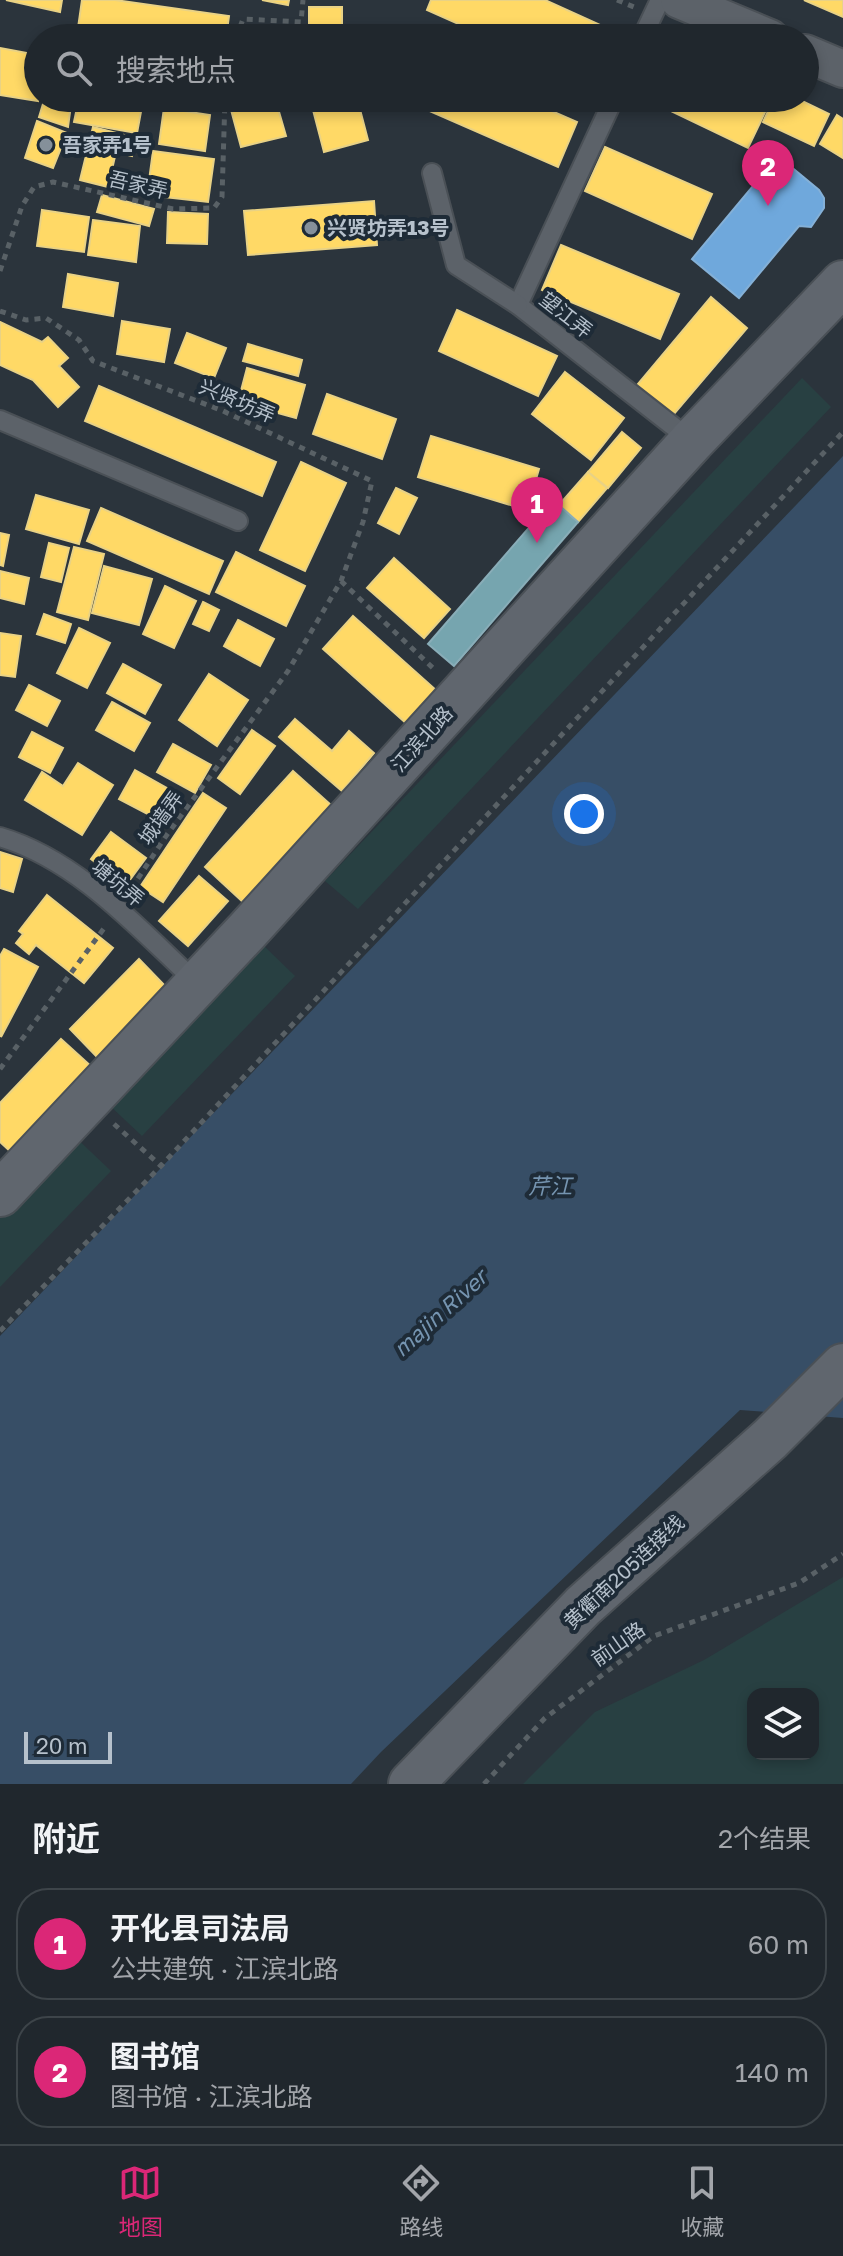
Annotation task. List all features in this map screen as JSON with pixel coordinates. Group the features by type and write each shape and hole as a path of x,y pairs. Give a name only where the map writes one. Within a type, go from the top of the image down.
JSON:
{"main road":[{"name":"江滨北路","path":"0,1194 196,982 259,919 692,441 843,283"},
{"name":"黄衢南205连接线","path":"411,1784 583,1606 770,1439 843,1366"}],"street":[{"path":"679,0 736,24"},
{"path":"819,59 843,69"}],"lane":[{"path":"649,24 660,0"},
{"name":"望江弄","path":"608,112 518,305 692,441"},
{"path":"432,173 456,265 518,305"},
{"path":"0,420 238,521"},
{"name":"塘坑弄","path":"0,837 49,856 117,910 196,982"}],"path":[{"path":"241,24 243,19 301,22 303,0"},
{"name":"吾家弄","path":"0,271 22,206 34,187 53,182 173,209 214,208 222,197 225,112"},
{"name":"兴贤坊弄","path":"0,311 26,320 46,318 79,340 93,361 223,411 372,481 363,522 341,581"},
{"path":"0,1331 161,1166 843,432"},
{"path":"341,581 461,695"},
{"name":"城墙弄","path":"0,1069 288,671 341,581"},
{"path":"89,1099 161,1166"},
{"name":"前山路","path":"484,1784 545,1718 654,1636 799,1583 843,1554"}],"green space":[{"path":"802,378 831,407 358,909 325,881"},
{"path":"261,943 295,976 142,1136 108,1104"},
{"path":"71,1133 111,1171 0,1287 0,1208"},
{"path":"843,1577 843,1784 523,1784 595,1712 704,1660"}],"water":[{"name":"芹江","path":"843,456 843,1418 740,1410 351,1784 0,1784 0,1336"}],"building: 住宅":[{"path":"6,0 62,0 60,12"},
{"path":"82,0 115,0 229,16 228,24 79,24"},
{"path":"262,0 289,0 288,5"},
{"path":"431,0 545,0 598,24 458,24 427,10"},
{"path":"804,0 843,0 843,17"},
{"path":"309,7 342,7 342,24 309,24"},
{"path":"0,48 24,52 24,99 0,95"},
{"path":"819,109 829,114 814,146 763,122 768,112 819,112"},
{"path":"41,112 70,112 68,127 39,117"},
{"path":"76,112 141,112 137,133 74,122"},
{"path":"163,112 210,115 205,151 159,144"},
{"path":"232,112 279,112 286,136 241,147"},
{"path":"314,112 361,112 368,140 324,152"},
{"path":"432,112 554,112 577,122 558,167"},
{"path":"673,112 765,112 748,148"},
{"path":"837,115 843,119 843,158 820,144"},
{"name":"吾家弄1号","path":"37,121 67,133 53,168 25,158"},
{"path":"93,127 136,138 132,156 116,152 108,187 80,180"},
{"path":"605,147 712,194 692,239 585,191"},
{"path":"153,151 214,159 208,202 147,195"},
{"path":"102,195 154,209 149,226 97,212"},
{"name":"兴贤坊弄13号","path":"374,201 377,245 248,255 244,211"},
{"path":"42,210 89,217 84,252 37,246"},
{"path":"168,212 208,214 207,244 167,243"},
{"path":"93,220 140,226 136,262 88,255"},
{"path":"561,245 679,294 660,339 542,290"},
{"path":"68,274 118,283 113,316 63,307"},
{"path":"711,297 747,328 673,415 637,385"},
{"path":"457,310 557,356 538,396 439,351"},
{"path":"122,321 170,329 164,362 117,354"},
{"path":"0,322 42,342 48,337 68,358 59,366 79,387 58,407 33,380 0,365"},
{"path":"187,333 226,348 214,378 175,363"},
{"path":"248,344 302,360 298,376 243,361"},
{"path":"247,368 305,385 296,418 238,402"},
{"path":"565,372 624,418 591,460 532,414"},
{"path":"99,386 276,462 262,496 85,421"},
{"path":"327,394 396,419 382,459 313,434"},
{"path":"622,432 641,448 608,488 588,472"},
{"path":"431,436 539,469 527,510 418,477"},
{"path":"301,462 346,483 305,571 260,550"},
{"path":"588,472 607,488 578,522 559,505"},
{"path":"396,488 417,498 399,534 378,523"},
{"path":"36,495 89,510 79,544 26,529"},
{"path":"101,508 223,561 209,594 87,541"},
{"path":"0,533 9,535 3,566 0,565"},
{"path":"49,543 69,548 61,582 41,577"},
{"path":"74,547 104,554 88,620 57,612"},
{"path":"236,552 305,586 286,626 216,592"},
{"path":"394,558 450,609 424,638 367,588"},
{"path":"104,566 152,579 139,625 92,613"},
{"path":"0,571 29,578 24,604 0,598"},
{"path":"165,586 196,601 174,648 143,634"},
{"path":"203,602 219,610 209,631 193,624"},
{"path":"44,614 71,624 65,643 37,634"},
{"path":"353,616 437,691 407,724 323,649"},
{"path":"238,620 274,639 260,666 224,646"},
{"path":"79,628 110,643 87,688 57,673"},
{"path":"0,633 21,636 15,677 0,675"},
{"path":"123,664 161,685 145,714 107,693"},
{"path":"209,674 248,700 217,746 179,720"},
{"path":"29,685 60,701 47,726 16,710"},
{"path":"112,702 150,723 134,751 96,730"},
{"path":"295,719 332,751 349,731 374,753 342,791 279,737"},
{"path":"252,730 275,746 240,794 218,778"},
{"path":"32,732 63,748 50,773 19,757"},
{"path":"173,744 211,765 195,793 157,772"},
{"path":"78,763 113,785 82,835 25,800 42,772 63,786"},
{"path":"135,770 172,791 157,819 119,799"},
{"path":"293,771 331,805 243,902 205,867"},
{"path":"203,793 226,808 163,902 140,887"},
{"path":"111,832 146,858 126,885 91,859"},
{"path":"0,852 22,859 13,892 0,888"},
{"path":"199,876 228,901 188,946 159,921"},
{"path":"47,895 113,948 84,983 36,945 29,954 16,943 23,934 19,931"},
{"path":"4,949 38,967 1,1037 0,956"},
{"path":"139,959 169,990 100,1060 70,1029"},
{"path":"61,1039 93,1068 12,1153 0,1142 0,1103"}],"building: 学校":[{"path":"778,156 819,190 824,198 824,208 811,227 799,226 739,298 692,259"}],"building: 公共":[{"path":"553,500 578,522 454,666 428,644"}],"place":[{"name":"吾家弄1号","path":"46,145"},
{"name":"图书馆","path":"768,206"},
{"name":"兴贤坊弄13号","path":"311,228"},
{"name":"开化县司法局","path":"537,543"}],"water label":[{"name":"majin River","path":"440,1313"}]}
